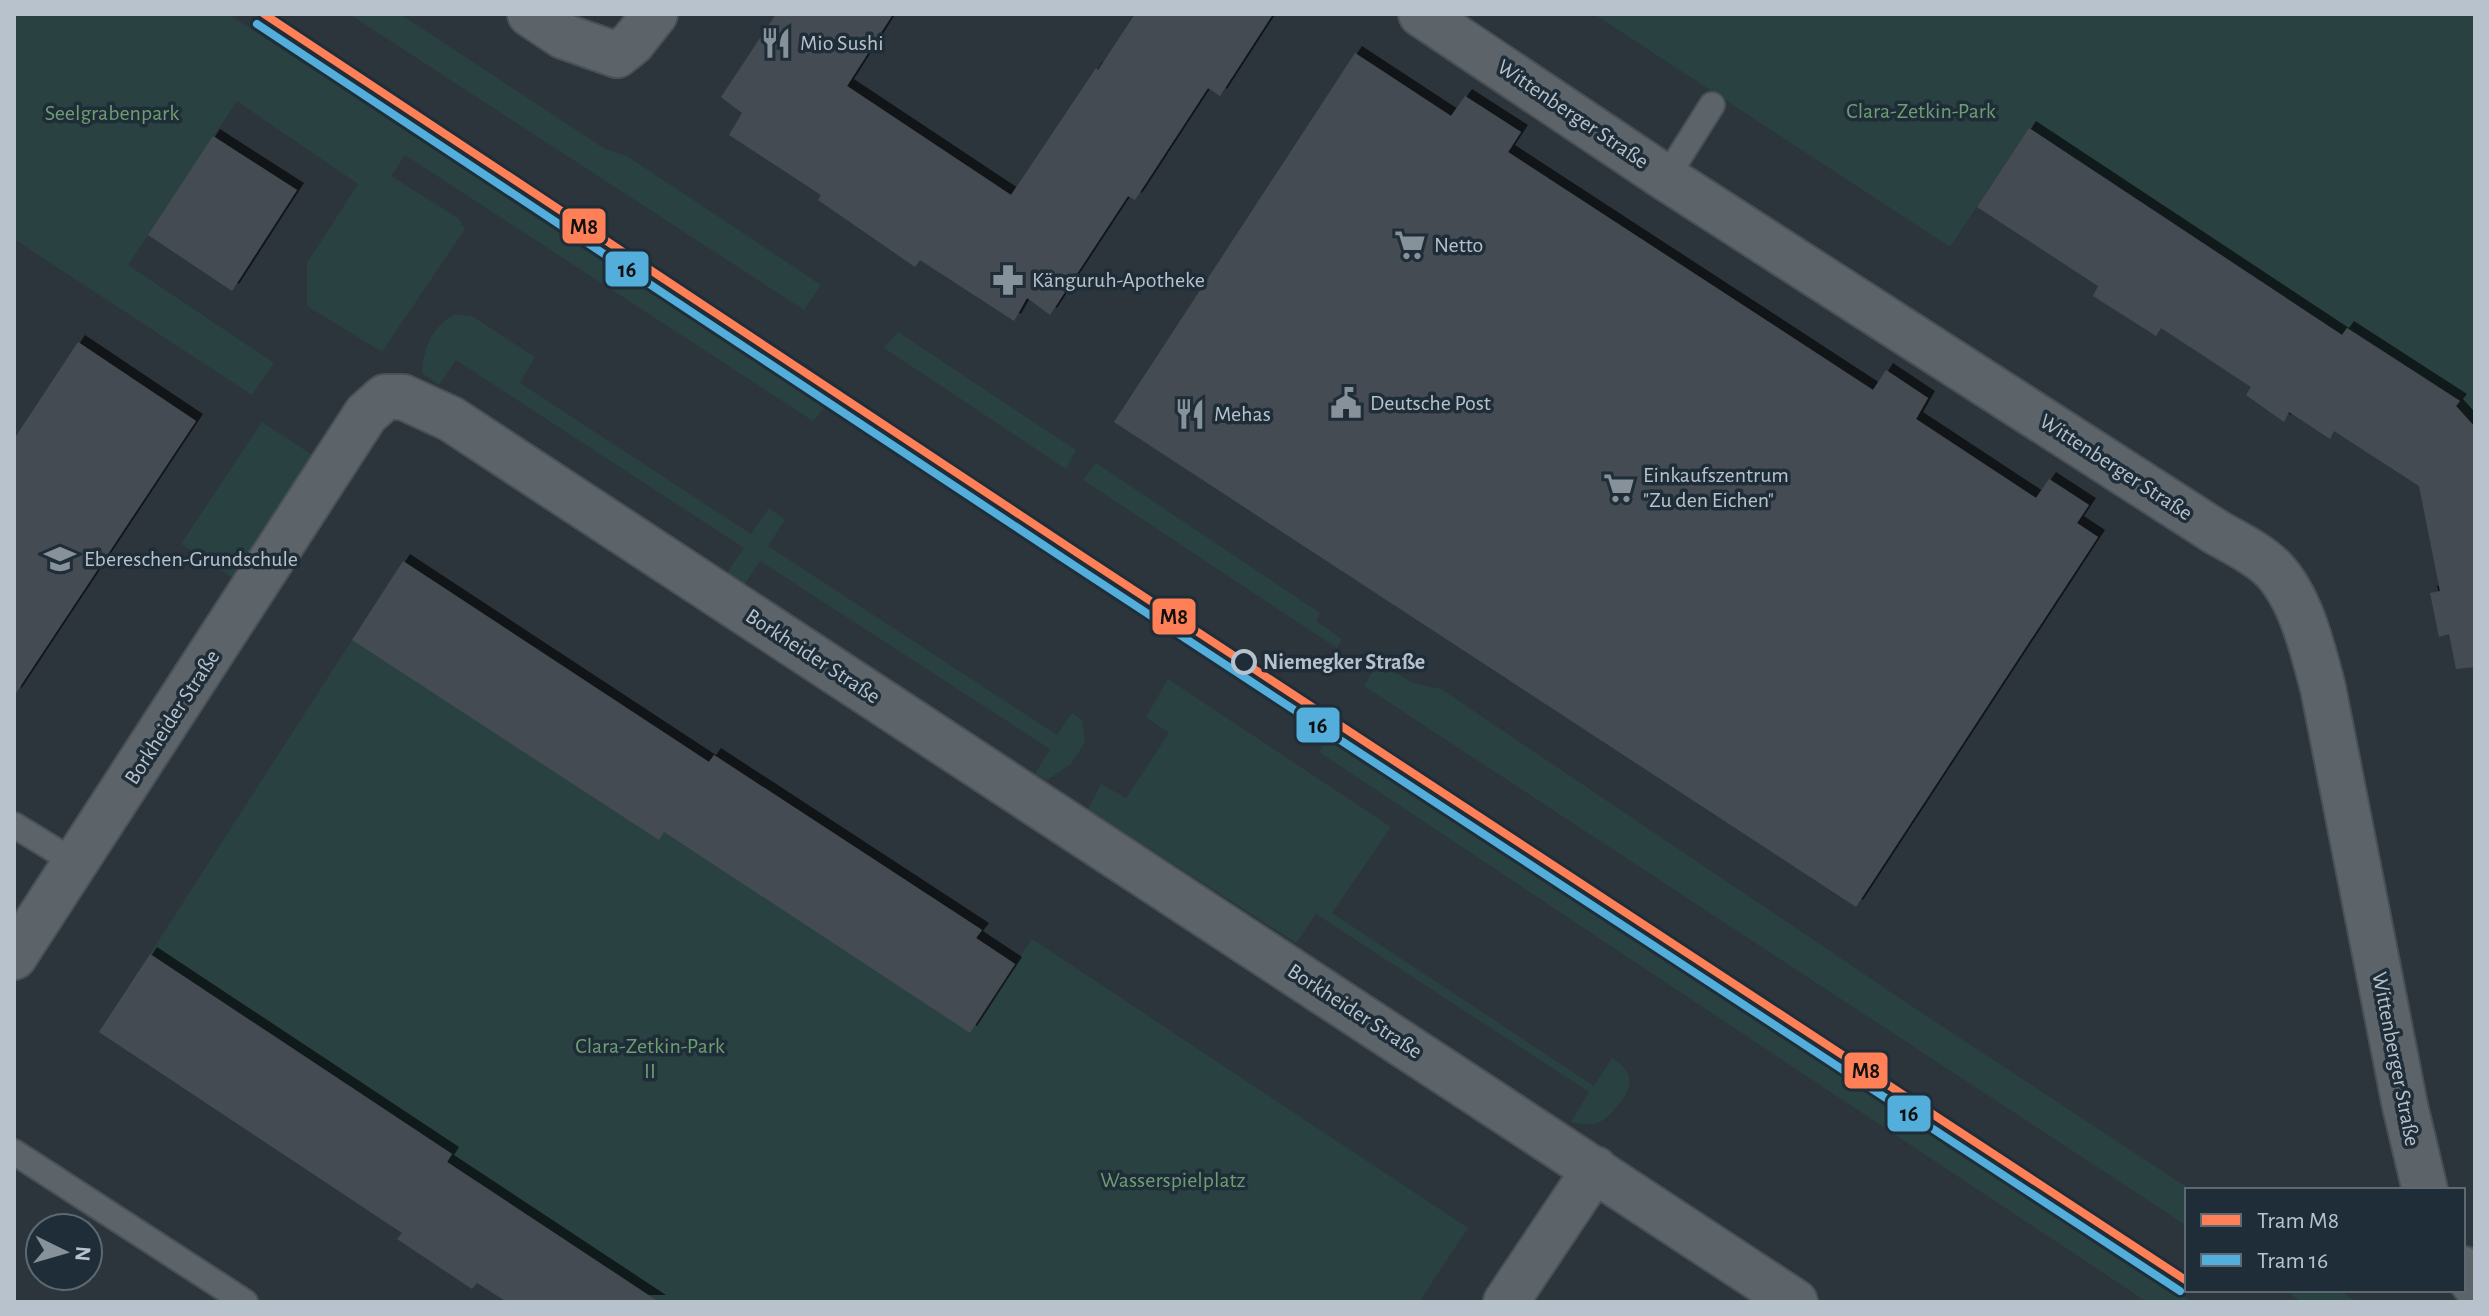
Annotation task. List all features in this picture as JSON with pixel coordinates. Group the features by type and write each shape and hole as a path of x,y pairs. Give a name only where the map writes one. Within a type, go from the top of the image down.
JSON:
{"street":[{"path":"530,14 563,36 617,55 632,43 655,14"},
{"name":"Wittenberger Straße","path":"1421,14 2165,517 2255,554 2273,570 2288,590 2310,639 2323,688 2405,1106 2425,1188"},
{"name":"Borkheider Straße","path":"14,957 366,414 385,397 403,397 464,428 1795,1302"},
{"path":"1506,1302 1595,1169"}],"lane":[{"path":"1666,178 1712,105"},
{"path":"14,825 76,863"},
{"path":"14,1152 245,1302"}],"green space":[{"name":"Seelgrabenpark","path":"14,14 228,14 494,185 826,406 813,421 405,155 391,176 458,218 465,229 382,352 307,306 307,263 358,184 237,101 128,265 274,363 252,395 14,239"},
{"path":"349,14 400,14 605,149 627,156 821,285 804,310"},
{"name":"Clara-Zetkin-Park","path":"1594,14 2475,14 2475,427 2456,406 2460,401 2347,328 2342,335 2029,128 1950,247"},
{"path":"455,314 472,316 535,357 520,383 751,534 769,508 785,520 768,546 1057,735 1072,713 1082,720 1085,742 1071,764 1047,780 1035,774 1050,749 760,561 744,585 726,574 744,548 456,360 439,385 422,373 430,339 440,325"},
{"path":"898,332 1076,450 1066,469 884,348"},
{"path":"262,422 314,456 233,578 181,544"},
{"path":"1096,463 1320,613 1316,621 1342,639 1337,648 1083,480"},
{"name":"Clara-Zetkin-Park II","path":"352,640 659,839 664,832 969,1032 1032,939 1468,1228 1419,1302 659,1302 447,1162 451,1154 150,954"},
{"path":"1378,662 1413,683 1441,689 2188,1188 2185,1188 2185,1225 1364,686"},
{"path":"1168,679 1391,827 1332,913 1594,1086 1612,1058 1621,1064 1629,1077 1628,1090 1610,1115 1594,1124 1571,1122 1589,1092 1316,914 1296,943 1088,809 1101,784 1126,798 1169,733 1146,717"},
{"path":"1331,736 2192,1302 2147,1302 1319,752"},
{"path":"2287,1292 2342,1292 2357,1302 2302,1302"}],"building":[{"path":"776,14 893,14 847,86 1011,195 1135,14 1273,14 1220,96 1208,88 1135,200 1128,196 1050,315 1027,298 1014,321 920,260 915,267 818,200 821,195 729,135 742,113 721,97"},
{"name":"Einkaufszentrum \"Zu den Eichen\"","path":"1355,53 1451,116 1465,96 1521,132 1508,152 1873,390 1886,370 1928,398 1916,419 2036,498 2049,479 2089,505 2077,523 2098,537 1856,907 1114,422"},
{"path":"2029,128 2342,335 2347,328 2460,401 2456,406 2475,427 2475,667 2456,669 2449,634 2439,637 2430,593 2440,591 2419,486 2334,431 2330,439 2289,412 2284,422 2246,395 2251,387 2161,328 2156,336 2093,296 2098,286 1977,207"},
{"path":"213,136 297,190 232,291 148,235"},
{"name":"Ebereschen-Grundschule","path":"78,342 196,421 14,696 14,439"},
{"path":"403,561 709,762 714,755 982,930 976,938 1015,964 970,1033 664,832 659,840 352,640"},
{"path":"150,954 452,1154 447,1162 659,1302 507,1302 477,1283 472,1289 397,1239 402,1233 99,1032"}],"tram line":[{"name":"M8","path":"264,14 1082,556 2185,1280"},
{"name":"16","path":"257,24 1075,566 2180,1291"}],"place":[{"name":"Mio Sushi","path":"776,43"},
{"name":"Netto","path":"1410,245"},
{"name":"Känguruh-Apotheke","path":"1008,280"},
{"name":"Deutsche Post","path":"1346,403"},
{"name":"Mehas","path":"1190,414"},
{"name":"Einkaufszentrum \"Zu den Eichen\"","path":"1619,488"},
{"name":"Ebereschen-Grundschule","path":"60,559"},
{"name":"Niemegker Straße","path":"1244,662"}],"park label":[{"name":"Wasserspielplatz","path":"1173,1180"}]}
